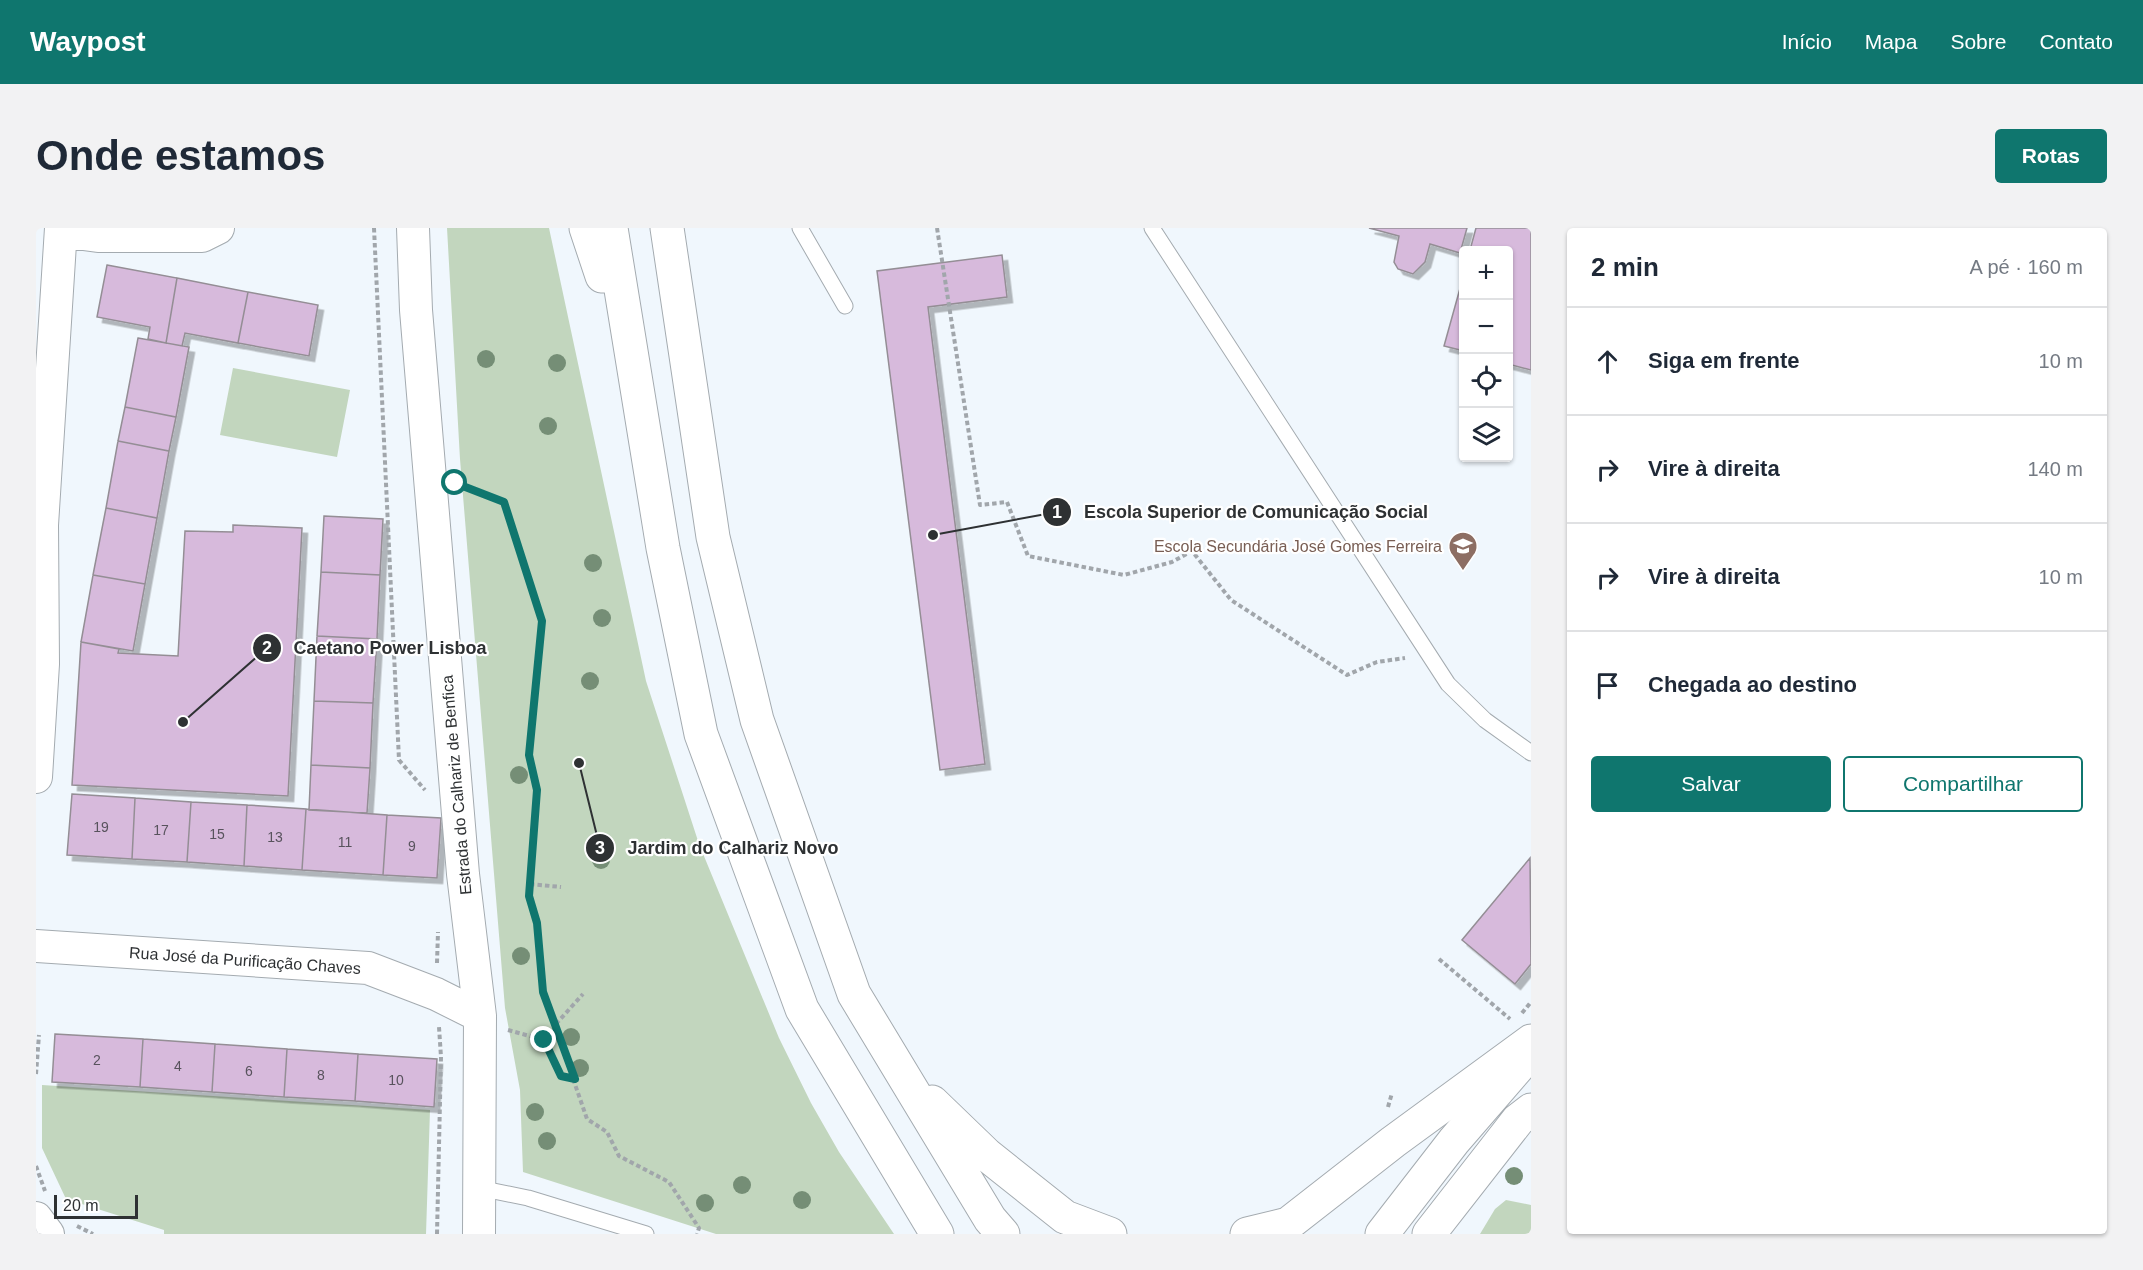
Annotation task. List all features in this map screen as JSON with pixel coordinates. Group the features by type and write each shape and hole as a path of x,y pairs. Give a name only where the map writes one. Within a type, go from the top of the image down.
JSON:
{"main road":[{"path":"586,228 632,372"},
{"path":"611,228 632,372 663,548 701,734 801,1009 937,1234"},
{"path":"667,228 713,537 757,720 854,994 997,1227"},
{"path":"1247,1234 1288,1224 1393,1142 1522,1026"},
{"path":"1382,1234 1454,1141 1531,1052"},
{"path":"900,1072 987,1155 1065,1217 1110,1234"},
{"path":"1429,1234 1518,1120 1531,1110"}],"street":[{"path":"36,777 43,664 39,534 61,230 98,236 202,236 218,228"},
{"name":"Estrada do Calhariz de Benfica","path":"413,228 416,310 462,862 492,1022 479,1188 479,1234"},
{"name":"Rua José da Purificação Chaves","path":"36,945 368,968 436,994 492,1022"},
{"path":"36,1218 48,1234"}],"lane":[{"path":"801,228 845,306"},
{"path":"1152,228 1448,684 1485,720 1531,753"},
{"path":"479,1188 528,1198 646,1234"}],"path":[{"path":"374,228 399,760 428,794"},
{"path":"937,228 980,505 1007,502 1028,556 1124,575 1172,562 1192,551 1231,600 1347,675 1377,662 1407,658 1436,664"},
{"path":"455,483 504,502 542,621 529,755 537,790 529,896 537,923 543,992 556,1024 587,1119 607,1132 619,1156 669,1182 699,1228 697,1234"},
{"path":"530,884 561,887"},
{"path":"437,1234 441,1057 436,994 438,928"},
{"path":"1438,959 1522,1026 1531,1002"},
{"path":"556,1024 583,994"},
{"path":"492,1022 544,1040 561,1076 575,1079"},
{"path":"36,1074 39,1035"}],"green space":[{"path":"447,228 549,228 646,681 699,844 779,1038 811,1103 839,1152 894,1234 716,1234 523,1172 520,1090 505,1008 460,459"},
{"path":"233,368 350,390 337,457 220,435"},
{"path":"42,1085 430,1110 426,1234 164,1234 164,1230 66,1199 42,1148"},
{"path":"1506,1200 1531,1205 1531,1234 1480,1234 1495,1209"}],"building":[{"path":"1369,228 1467,228 1462,246 1459,246 1459,253 1430,244 1425,262 1413,274 1398,269 1394,262 1399,236"},
{"path":"1476,228 1531,228 1531,370 1513,365 1513,246 1471,246"},
{"path":"1002,255 1007,297 928,307 985,764 940,770 877,271"},
{"path":"107,265 177,278 166,343 148,339 150,327 97,317"},
{"path":"177,278 248,292 238,343 185,333 182,346 166,343"},
{"path":"248,292 318,305 309,356 238,343"},
{"path":"1459,292 1459,350 1444,346"},
{"path":"138,338 189,347 176,417 125,407"},
{"path":"125,407 176,417 169,451 118,441"},
{"path":"118,441 169,451 157,518 106,508"},
{"path":"106,508 157,518 145,584 93,575"},
{"path":"324,516 383,519 380,575 321,572"},
{"path":"233,525 302,528 288,796 72,785 81,642 119,649 118,653 178,656 185,531 233,532"},
{"path":"321,572 380,575 377,639 317,636"},
{"path":"93,575 145,584 133,651 81,642"},
{"path":"317,636 377,639 373,703 314,701"},
{"path":"314,701 373,703 370,768 311,765"},
{"path":"311,765 370,768 367,813 309,810"},
{"path":"72,794 135,798 132,859 67,855"},
{"path":"135,798 191,802 187,862 132,859"},
{"path":"191,802 247,805 244,866 187,862"},
{"path":"247,805 306,809 302,870 244,866"},
{"path":"306,809 387,815 383,875 302,870"},
{"path":"387,815 441,818 437,878 383,875"},
{"path":"1530,858 1531,964 1515,984 1462,940"},
{"path":"55,1034 143,1039 140,1087 52,1082"},
{"path":"143,1039 215,1044 212,1092 140,1087"},
{"path":"215,1044 287,1049 284,1097 212,1092"},
{"path":"287,1049 358,1054 355,1101 284,1097"},
{"path":"358,1054 437,1059 434,1107 355,1101"}],"place":[{"name":"Escola Superior de Comunicação Social","path":"933,535"},
{"name":"Escola Secundária José Gomes Ferreira","path":"1463,572"},
{"name":"Caetano Power Lisboa","path":"183,722"},
{"name":"Jardim do Calhariz Novo","path":"579,763"}],"route":[{"path":"455,483 504,502 542,621 529,755 537,790 529,896 537,923 543,992 575,1079 561,1076 544,1040"}]}
